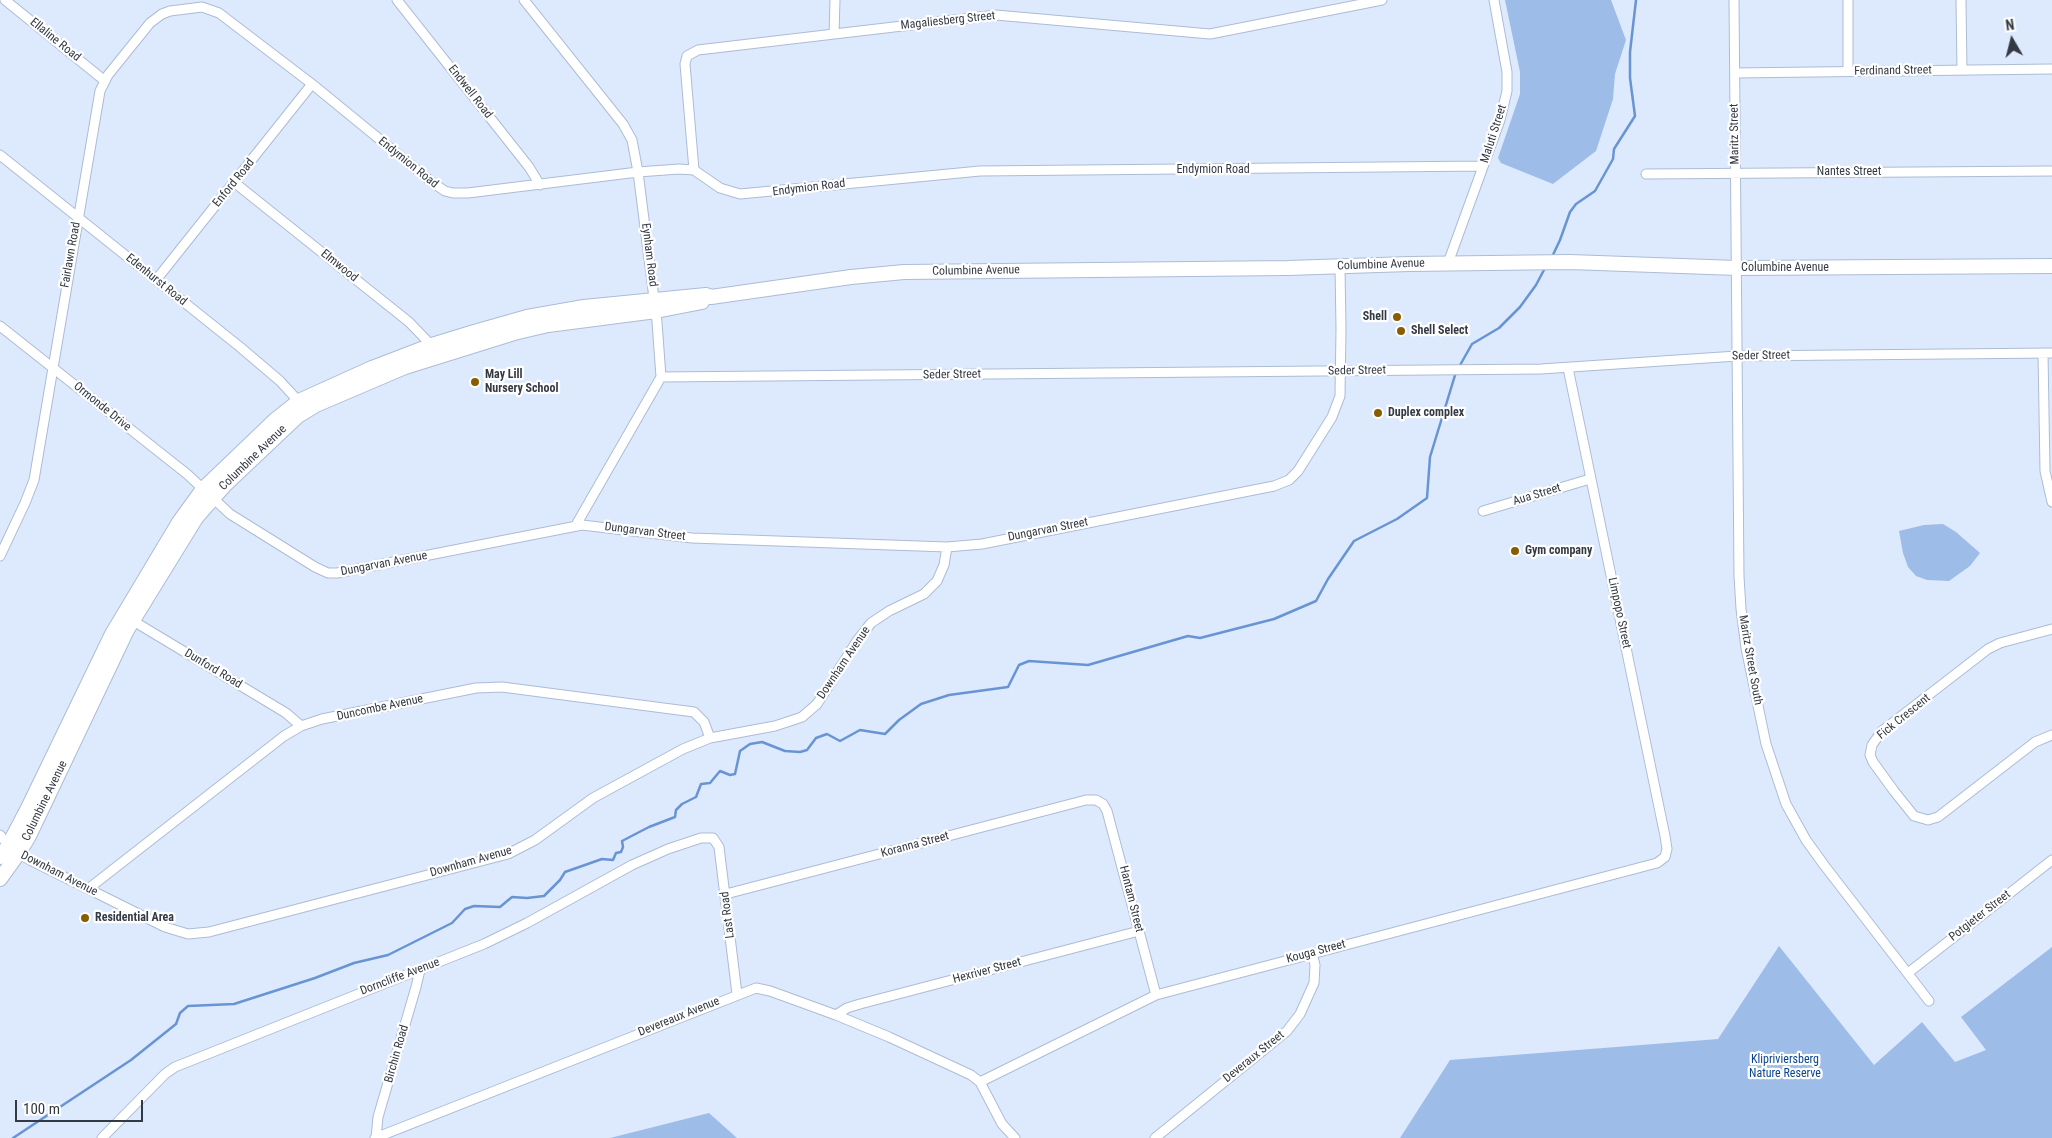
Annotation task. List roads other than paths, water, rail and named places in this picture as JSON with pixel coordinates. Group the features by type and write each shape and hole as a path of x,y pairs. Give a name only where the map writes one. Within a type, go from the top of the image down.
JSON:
{"main road":[{"name":"Columbine Avenue","path":"0,879 7,848 73,730 128,618 196,518 207,494 287,425 302,406 388,374 436,350 547,319 707,301 711,297 851,277 904,272 1340,267 1448,263 1570,262 1737,268 2052,266"}],"street":[{"name":"Ellaline Road","path":"4,0 105,81"},
{"name":"Endwell Road","path":"397,0 524,160 540,185"},
{"name":"Eynham Road","path":"524,0 627,130 634,147 655,306 661,377"},
{"path":"834,34 835,0"},
{"name":"Magaliesberg Street","path":"694,170 685,64 687,56 698,50 996,15 1210,34 1382,0"},
{"name":"Maluti Street","path":"1448,263 1500,120 1508,84 1494,0"},
{"name":"Maritz Street","path":"1734,0 1737,268"},
{"path":"1848,0 1848,71"},
{"path":"1961,0 1962,70"},
{"name":"Fairlawn Road","path":"0,556 26,503 34,480 97,104 105,81 156,18 178,9 207,8"},
{"name":"Endymion Road","path":"207,8 226,18 312,84 445,191 452,194 468,194 638,172 679,169 694,170 720,188 740,194 980,171 1483,166"},
{"name":"Ferdinand Street","path":"1735,72 2052,69"},
{"name":"Enford Road","path":"156,280 312,84"},
{"name":"Edenhurst Road","path":"0,155 240,347 280,381 302,406"},
{"name":"Nantes Street","path":"1646,174 2052,171"},
{"name":"Elmwood","path":"235,183 409,322 436,350"},
{"name":"Dungarvan Street","path":"576,525 591,524 692,538 947,547 982,544 1269,487 1286,482 1298,471 1332,417 1340,396 1340,267"},
{"name":"Maritz Street South","path":"1737,268 1740,608 1746,648 1766,744 1786,804 1806,840 1929,1001"},
{"name":"Ormonde Drive","path":"0,326 207,494"},
{"path":"2047,353 2045,472 2052,502"},
{"name":"Seder Street","path":"661,377 1568,368 1737,356 2047,353"},
{"name":"Limpopo Street","path":"1568,368 1668,849 1665,857"},
{"path":"576,525 661,377"},
{"name":"Aua Street","path":"1483,512 1590,479"},
{"name":"Dungarvan Avenue","path":"207,494 238,520 315,567 332,574 576,525"},
{"name":"Downham Avenue","path":"7,848 173,930 188,934 209,932 508,854 535,840 614,786 684,749 710,738 791,722 810,711 830,686 857,641 871,623 889,611 924,594 938,581 944,565 947,547"},
{"name":"Dunford Road","path":"128,618 286,713 301,726"},
{"name":"Fick Crescent","path":"2052,629 2000,643 1988,649 1882,732 1872,745 1870,755 1873,762 1914,816 1928,820 1938,817 2035,742 2052,734"},
{"name":"Duncombe Avenue","path":"88,889 284,736 301,726 322,719 476,688 502,687 694,712 704,722 710,738"},
{"name":"Koranna Street","path":"726,894 1086,800 1096,800 1103,804"},
{"name":"Hantam Street","path":"1103,804 1116,843 1156,995"},
{"name":"Dorncliffe Avenue","path":"102,1138 160,1078 175,1067 420,970 504,934 648,857 701,838 713,838"},
{"name":"Last Road","path":"713,838 719,847 737,994"},
{"name":"Kouga Street","path":"980,1082 1156,995 1657,863 1665,857"},
{"name":"Potgieter Street","path":"1908,972 2052,860"},
{"name":"Hexriver Street","path":"836,1016 847,1008 860,1004 1139,931"},
{"name":"Deveraux Street","path":"1155,1138 1287,1031 1300,1014 1314,983 1316,971 1312,953"},
{"name":"Birchin Road","path":"376,1138 378,1117 420,970"},
{"name":"Devereaux Avenue","path":"376,1138 737,994 761,988 836,1016 934,1057 965,1072 980,1082"},
{"path":"980,1082 1002,1124 1015,1138"}],"waterway":[{"path":"1552,257 1570,212 1576,204 1595,191 1613,159 1614,149 1635,116 1630,78 1630,52 1636,0"},
{"path":"1459,367 1472,344 1499,328 1520,307 1536,285 1545,268"},
{"path":"13,1138 131,1060 176,1024 180,1013 188,1006 234,1004 315,978 354,963 388,955 452,923 465,909 474,906 500,907 512,897 544,896 560,880 565,872 602,859 613,860 616,853 621,852 623,847 622,841 649,827 675,817 676,810 682,804 696,797 701,784 710,783 720,771 730,775 735,774 740,751 750,744 762,742 785,751 800,752 807,750 816,738 827,734 840,741 860,730 885,734 899,720 921,704 949,695 1008,687 1019,665 1029,661 1088,665 1188,636 1200,638 1274,619 1316,601 1328,579 1354,541 1397,519 1427,498 1430,457 1456,372"}],"place":[{"name":"Shell","path":"1397,317"},
{"name":"Shell Select","path":"1401,331"},
{"name":"May Lill Nursery School","path":"475,382"},
{"name":"Duplex complex","path":"1378,413"},
{"name":"Gym company","path":"1515,551"},
{"name":"Residential Area","path":"85,918"}],"park label":[{"name":"Klipriviersberg Nature Reserve","path":"1785,1067"}]}
